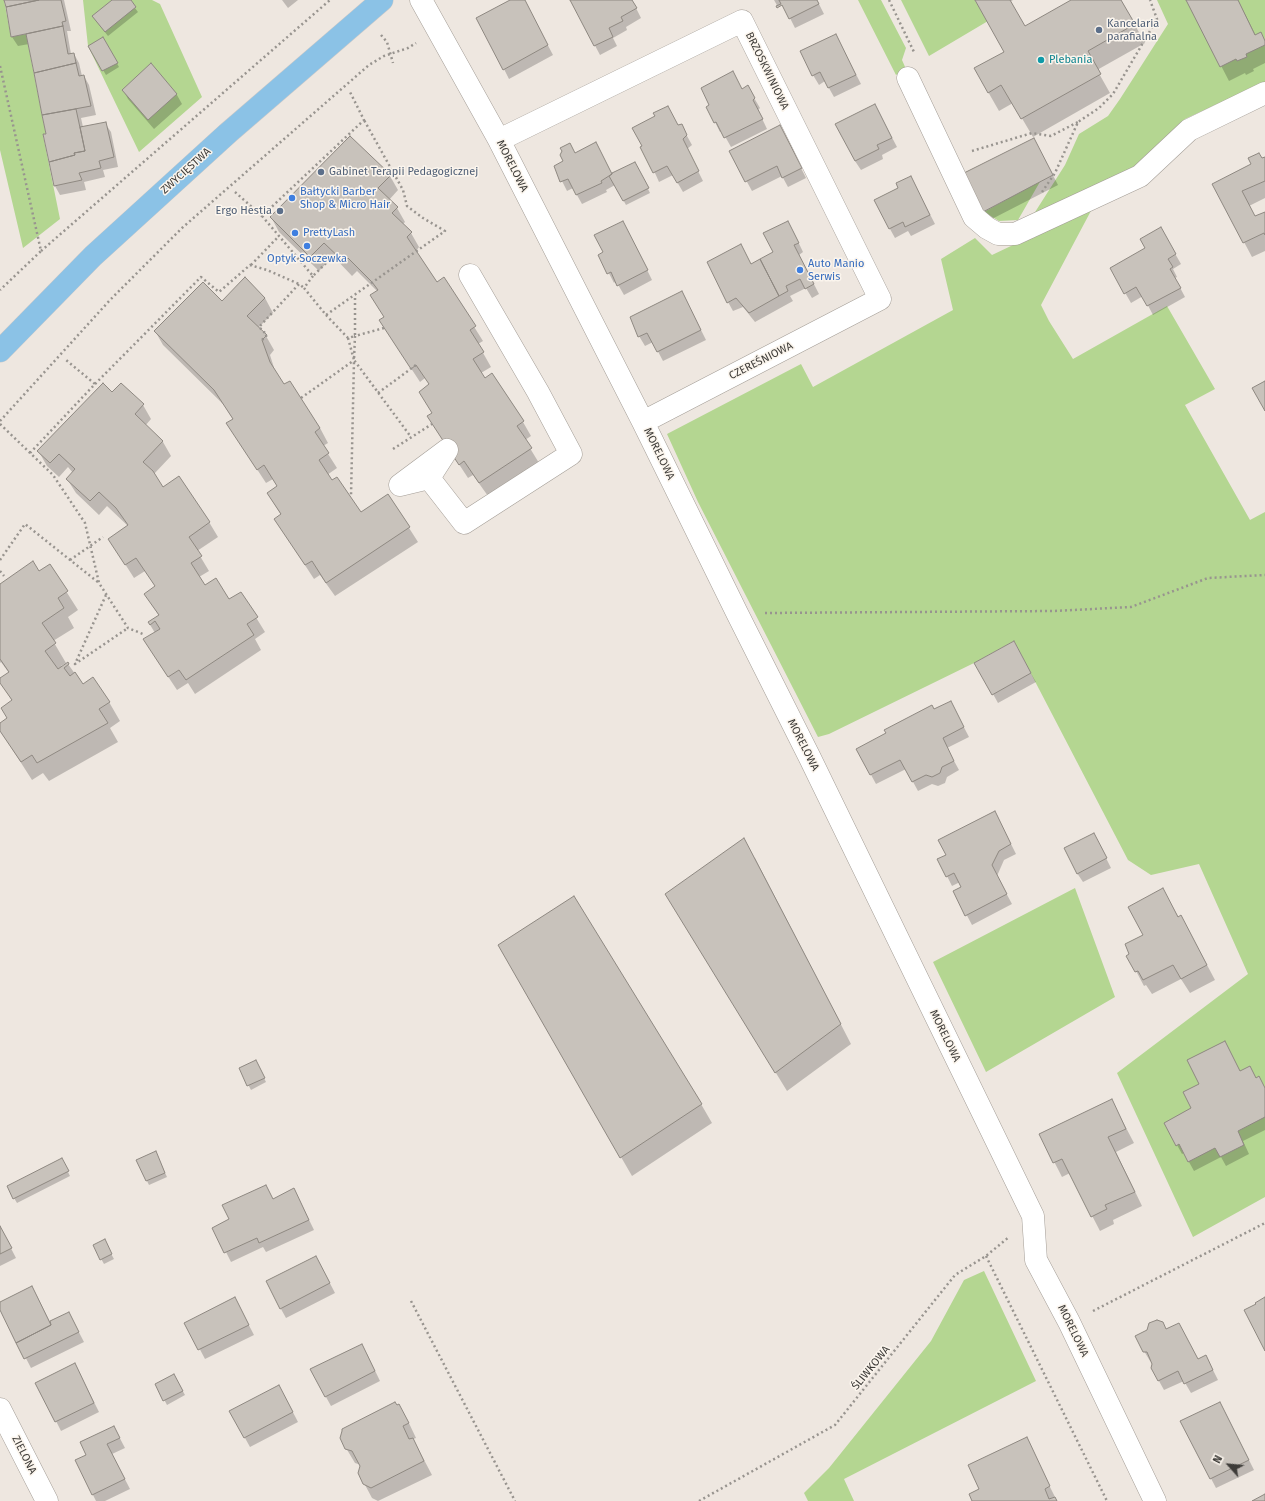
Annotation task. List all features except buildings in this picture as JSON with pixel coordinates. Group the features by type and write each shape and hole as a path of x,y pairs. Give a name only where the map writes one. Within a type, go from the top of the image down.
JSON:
{"main road":[{"name":"ZWYCIĘSTWA","path":"0,352 93,256 228,133 382,0"}],"street":[{"name":"MORELOWA","path":"421,0 499,140 643,422 810,758 1033,1216 1036,1260 1069,1322 1155,1501"},
{"name":"BRZOSKWINIOWA","path":"499,140 742,22 880,299"},
{"path":"908,78 974,217 987,228 998,234 1015,234 1140,176 1189,130 1265,93"},
{"path":"429,478 464,523 571,454 538,392 470,275"},
{"name":"CZEREŚNIOWA","path":"643,422 880,299"},
{"name":"ZIELONA","path":"0,1410 47,1501"}],"path":[{"path":"0,290 41,251 330,0"},
{"path":"946,158 1032,132 1051,136 1078,122 1099,108 1113,94 1157,19 1150,0"},
{"path":"143,634 128,628 99,583 85,523 53,475 0,423 110,300 192,218 369,65 384,56 408,48 419,41"},
{"path":"0,66 41,251"},
{"path":"326,315 445,231 423,218 407,206 403,190 350,92"},
{"path":"262,216 364,120"},
{"path":"1055,173 1078,122"},
{"path":"235,192 262,216 313,276"},
{"path":"30,453 95,384 201,277 219,292 250,265 279,236"},
{"path":"304,288 313,276 335,254"},
{"path":"250,265 268,270 299,284 304,288 326,315 348,338 354,360 411,437"},
{"path":"262,340 267,336 258,327 299,284"},
{"path":"350,496 355,295"},
{"path":"348,338 384,328"},
{"path":"66,360 95,384"},
{"path":"301,398 354,360"},
{"path":"378,393 416,365"},
{"path":"393,449 432,424"},
{"path":"0,560 25,524 99,583"},
{"path":"70,560 103,537"},
{"path":"0,571 4,576"},
{"path":"737,613 1054,611 1131,607 1208,578 1265,575"},
{"path":"106,595 75,664 128,628"},
{"name":"ŚLIWKOWA","path":"699,1501 835,1425 956,1275 986,1256 1033,1216"},
{"path":"1069,1322 1265,1223"},
{"path":"986,1256 1107,1501"},
{"path":"411,1301 515,1501"}],"green space":[{"path":"0,0 4,0 11,37 26,34 46,134 43,135 60,219 23,248 0,150"},
{"path":"83,0 152,0 160,4 202,97 139,152 88,46"},
{"path":"858,0 881,0 906,48 902,60 906,69 896,75"},
{"path":"901,0 975,0 988,21 929,56"},
{"path":"1157,0 1265,0 1265,82 1185,119 1139,164 1030,220 1065,165 1079,134 1108,116 1168,24"},
{"path":"1041,180 1018,220 999,221 984,212"},
{"path":"1093,207 1041,305 1049,321 1073,359 1167,306 1215,389 1185,405 1250,520 1265,512 1265,1197 1193,1237 1117,1073 1248,974 1199,864 1151,875 1128,860 1014,641 974,663 829,734 818,737 698,502 667,434 801,364 813,387 953,310 941,259 975,238 992,255"},
{"path":"1075,888 1115,997 986,1072 933,962"},
{"path":"984,1271 1036,1381 844,1479 854,1501 808,1501 804,1493 829,1468 931,1341 964,1280"}],"place":[{"name":"Kancelaria parafialna","path":"1099,30"},
{"name":"Plebania","path":"1041,60"},
{"name":"Gabinet Terapii Pedagogicznej","path":"321,172"},
{"name":"Bałtycki Barber Shop & Micro Hair","path":"292,198"},
{"name":"Ergo Hestia","path":"280,211"},
{"name":"PrettyLash","path":"295,233"},
{"name":"Optyk Soczewka","path":"307,246"},
{"name":"Auto Manio Serwis","path":"800,270"}]}
